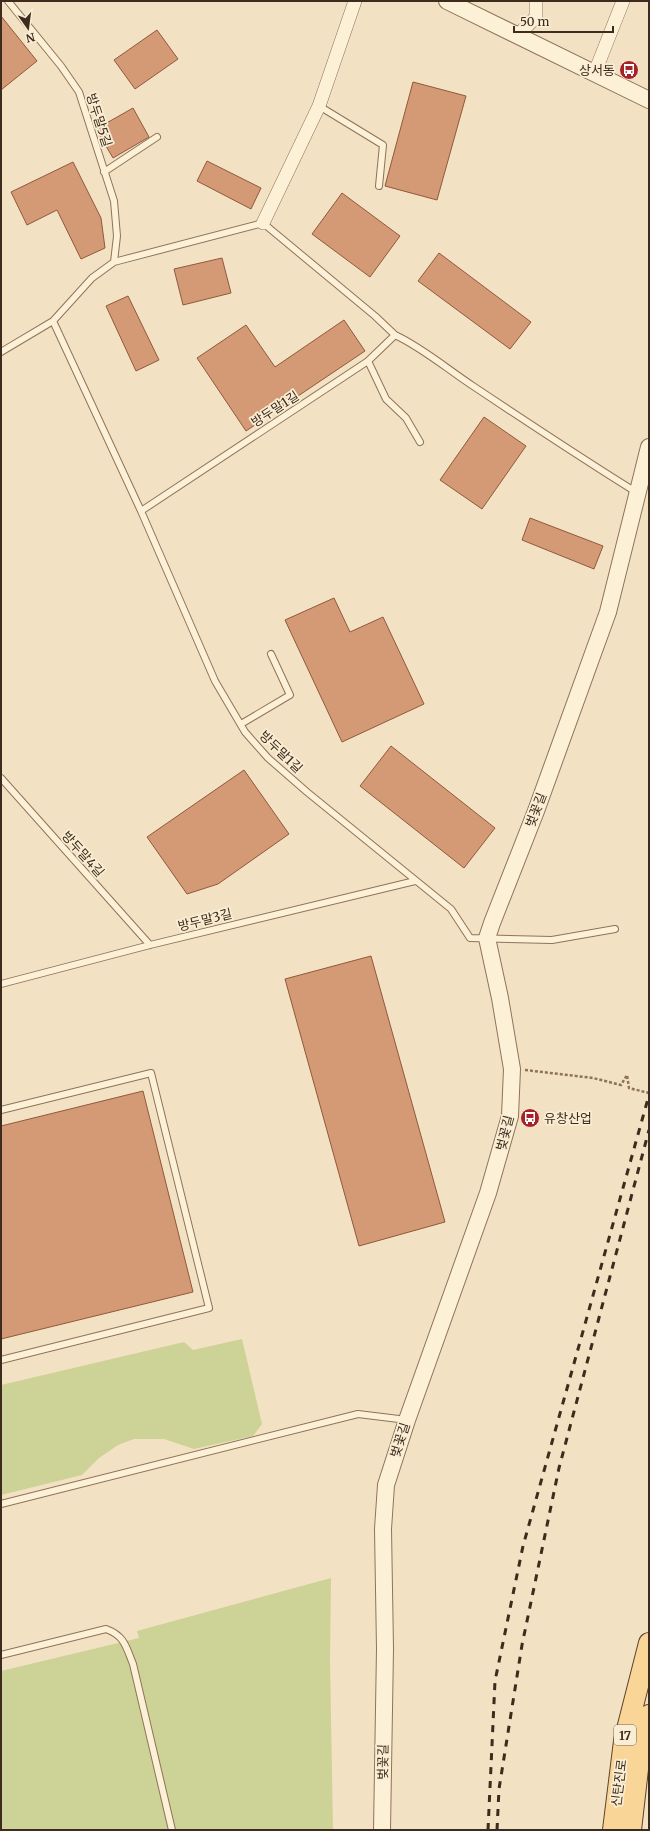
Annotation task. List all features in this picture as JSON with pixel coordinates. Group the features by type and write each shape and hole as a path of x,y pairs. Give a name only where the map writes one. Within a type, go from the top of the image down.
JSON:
{"main road":[{"name":"신탄진로","path":"613,1830 624,1741 649,1643"},
{"name":"신탄진로","path":"631,1830 641,1743 649,1715"}],"street":[{"path":"263,223 319,106 355,1"},
{"path":"447,1 517,36 595,72 649,100"},
{"path":"517,36 536,17 536,1"},
{"path":"595,72 623,1"},
{"name":"벚꽃길","path":"382,1830 385,1649 383,1529 386,1485 406,1420 491,1185 510,1116 512,1069 500,998 487,938 536,811 608,612 649,447"}],"lane":[{"name":"방두말5길","path":"8,1 61,66 79,92 114,201 116,236 114,262"},
{"path":"319,106 383,145 379,186"},
{"name":"방두말5길","path":"104,172 157,137"},
{"path":"1,352 53,321 92,278 114,262 263,223 375,316 395,335 413,344 447,369 572,452 638,492"},
{"name":"방두말1길","path":"53,321 141,511 215,681 245,732 268,758 450,908 470,938 487,938"},
{"name":"방두말1길","path":"141,511 368,361 395,335"},
{"path":"368,361 386,399 406,418 420,442"},
{"path":"241,724 290,695 271,654"},
{"name":"방두말4길","path":"1,778 150,945"},
{"name":"방두말3길","path":"1,984 150,945 415,880"},
{"path":"487,938 552,940 615,929"},
{"path":"1,1110 151,1073 210,1308 1,1360"},
{"path":"1,1504 358,1414 406,1420"},
{"path":"1,1655 106,1629 117,1633 125,1643 133,1664 172,1830"}],"path":[{"path":"512,1069 593,1078 622,1085 627,1075 629,1088 649,1093"}],"green space":[{"path":"242,1339 262,1424 253,1436 194,1449 164,1439 134,1439 118,1445 99,1458 82,1475 1,1495 1,1385 184,1342 193,1350"},
{"path":"331,1578 330,1660 333,1830 1,1830 1,1671 139,1638 137,1631"}],"building":[{"path":"1,16 37,61 1,90"},
{"path":"157,30 178,59 135,89 114,60"},
{"path":"413,82 466,96 437,200 385,186"},
{"path":"133,108 149,137 113,158 96,129"},
{"path":"207,161 261,188 251,209 197,181"},
{"path":"73,162 101,218 105,248 81,259 57,210 27,225 11,192"},
{"path":"342,193 400,236 370,277 312,234"},
{"path":"439,253 531,322 510,349 418,281"},
{"path":"222,258 231,293 183,305 174,269"},
{"path":"128,296 159,360 136,371 106,306"},
{"path":"344,320 365,351 246,431 197,358 246,325 275,367"},
{"path":"484,417 526,446 482,509 440,480"},
{"path":"530,518 603,546 594,569 522,540"},
{"path":"334,598 350,632 383,617 424,704 342,742 285,620"},
{"path":"391,746 495,828 464,868 360,786"},
{"path":"244,770 289,834 218,884 187,894 147,837"},
{"path":"371,956 445,1222 359,1246 285,979"},
{"path":"143,1091 193,1292 1,1339 1,1126"}],"railway":[{"path":"488,1830 495,1681 523,1546 649,1095"},
{"path":"497,1830 499,1789 522,1645 559,1468 649,1130"}],"place":[{"name":"상서동","path":"629,70"},
{"name":"유창산업","path":"530,1118"}]}
